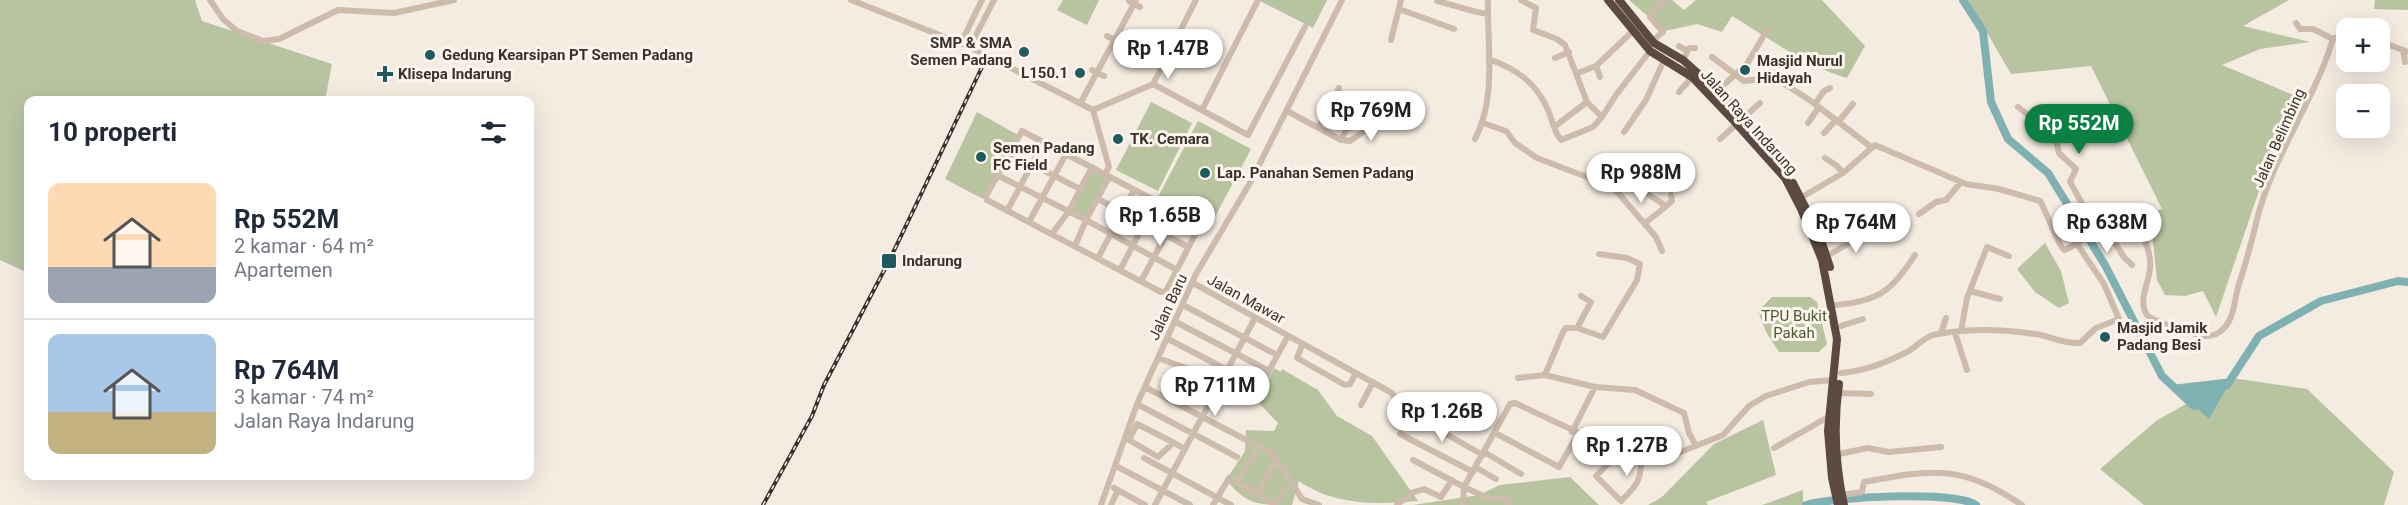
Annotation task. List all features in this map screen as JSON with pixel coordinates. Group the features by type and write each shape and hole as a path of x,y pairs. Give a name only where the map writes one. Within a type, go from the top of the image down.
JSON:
{"highway":[{"name":"Jalan Raya Indarung","path":"1608,0 1650,51 1692,77 1740,122 1781,164 1802,197 1816,235 1836,326 1838,350 1828,417 1841,500"},
{"name":"Jalan Raya Indarung","path":"1619,0 1652,41 1683,60 1729,101 1740,122 1785,178 1827,256 1841,326 1841,373 1832,444 1841,500"}],"street":[{"path":"210,0 223,19 237,31 263,41 283,37 338,10 394,13 454,0"},
{"path":"851,0 961,42 1093,110 1109,167 1098,199 1075,246"},
{"path":"961,42 982,0"},
{"path":"970,47 994,0"},
{"path":"1093,110 1153,84 1196,0"},
{"path":"1202,110 1258,0"},
{"name":"Jalan Baru","path":"1101,505 1137,404 1192,283 1250,183 1342,0"},
{"path":"1391,40 1401,0"},
{"path":"1475,139 1483,123 1489,59 1488,0"},
{"path":"1521,0 1536,8 1533,30 1562,41 1578,73 1587,102 1602,117"},
{"path":"1652,41 1663,32 1650,17 1665,0"},
{"path":"1437,1 1455,5 1472,13 1488,14"},
{"path":"1081,102 1094,71 1115,40 1134,3"},
{"path":"1399,9 1454,29"},
{"path":"2296,23 2300,29 2313,29 2333,39 2336,38"},
{"path":"1153,84 1250,134 1305,27"},
{"path":"1578,73 1596,66 1634,30"},
{"path":"1717,90 1752,58 1767,30"},
{"path":"1107,36 1124,44"},
{"name":"Jalan Belimbing","path":"2098,229 2121,215 2137,223 2149,253 2150,272 2143,303 2145,312 2153,320 2203,336 2215,334 2225,328 2249,259 2256,220 2284,149 2302,117 2327,60 2333,39"},
{"path":"2390,45 2405,51 2405,62"},
{"path":"1679,46 1687,51"},
{"path":"1683,60 1690,47 1695,48"},
{"path":"1489,59 1527,78 1543,99 1561,140 1593,127 1650,51"},
{"path":"1555,58 1569,52"},
{"path":"1712,57 1744,81 1761,79 1783,84 1817,106 1871,147 1886,148 1961,183 1999,189 2040,201 2052,221 2061,249 2067,250 2098,229"},
{"path":"1624,132 1646,100 1664,60"},
{"path":"1596,66 1600,77"},
{"path":"1094,71 1104,76"},
{"path":"1679,92 1692,77"},
{"path":"1319,127 1339,88"},
{"path":"1808,123 1824,91 1830,88"},
{"path":"1341,140 1363,97"},
{"path":"1554,127 1587,102"},
{"path":"1720,139 1760,103"},
{"path":"1824,133 1853,104"},
{"path":"2018,107 2046,128 2056,140 2059,153 2076,169 2070,182 2098,229 2132,265"},
{"path":"1287,111 1341,140 1350,141 1375,124 1384,108"},
{"path":"1483,123 1506,131 1515,143 1537,158 1606,183 1619,192 1660,243 1662,251"},
{"path":"1022,131 1107,176 1199,225 1164,292 986,198 1022,131"},
{"path":"1007,211 1044,142"},
{"path":"1802,197 1843,173 1871,147"},
{"path":"1010,153 1080,189"},
{"path":"1029,222 1066,154"},
{"path":"1825,159 1838,166 1843,173"},
{"path":"1052,234 1063,214 1069,211 1092,167"},
{"path":"997,175 1111,233 1175,269"},
{"path":"1619,192 1629,182 1663,204 1664,208"},
{"path":"1918,214 1936,201 1946,200 1961,183"},
{"path":"1098,258 1134,190"},
{"path":"1645,223 1672,201 1671,195"},
{"path":"1098,199 1188,247"},
{"path":"1120,270 1156,201"},
{"path":"1141,281 1178,213"},
{"path":"1827,256 1871,230"},
{"path":"1841,373 1883,364 1908,351 1925,337 1941,333 2000,328 2080,343 2096,328 2119,319 2104,284 2077,243"},
{"path":"1967,370 1958,332 1970,291 1987,247 2009,256"},
{"path":"1545,375 1566,328 1577,328 1604,337 1637,280 1640,264 1627,258 1599,254"},
{"path":"1836,306 1869,301 1882,294 1915,255"},
{"name":"Jalan Mawar","path":"1192,283 1373,382 1395,395 1405,411 1521,474"},
{"path":"1970,291 2000,299"},
{"path":"1577,328 1591,302 1581,296"},
{"path":"1183,305 1277,355"},
{"path":"1155,505 1255,318"},
{"path":"1941,333 1946,318"},
{"path":"1841,326 1863,319"},
{"path":"1176,322 1269,371"},
{"path":"1168,339 1260,387 1288,336"},
{"path":"1302,345 1297,358 1345,385 1350,384 1356,373"},
{"path":"1158,358 1222,381"},
{"path":"1518,378 1528,379 1545,375 1595,387 1635,390 1684,413 1689,433 1695,444"},
{"path":"1462,505 1464,487 1510,404 1515,403 1575,433 1620,452 1642,455 1678,453 1695,444 1723,435 1749,406 1766,396 1809,382 1834,380"},
{"path":"1361,405 1373,382"},
{"path":"1145,387 1273,454 1300,497 1307,502 1319,505"},
{"path":"1495,433 1558,467 1595,387"},
{"path":"1838,393 1871,394"},
{"path":"1137,404 1237,457"},
{"path":"1774,448 1828,417"},
{"path":"1173,443 1158,457 1129,440 1137,424 1185,449"},
{"path":"1400,434 1496,479"},
{"path":"1835,455 1867,448 1889,452 1941,447"},
{"path":"1620,452 1596,476 1623,503 1643,472 1642,455"},
{"path":"1237,482 1255,453"},
{"path":"1144,458 1231,505"},
{"path":"1413,460 1488,498 1506,499 1509,505"},
{"path":"1257,494 1273,464"},
{"path":"1116,466 1190,505"},
{"path":"1841,500 1863,492 1864,482 1914,473 1953,473 1965,475 2022,505"},
{"path":"1213,505 1229,478 1275,505 1285,488"},
{"path":"1398,505 1411,493 1424,489 1441,497 1452,480"},
{"path":"1111,505 1116,489 1145,505"}],"green space":[{"path":"0,0 195,0 202,21 332,64 326,96 24,96 24,271 0,260"},
{"path":"1063,0 1099,0 1087,25 1057,10"},
{"path":"1258,0 1327,0 1313,28"},
{"path":"1629,0 1672,0 1684,10 1696,0 1822,0 1865,46 1847,78 1802,59 1732,16 1722,32 1697,24 1665,31"},
{"path":"1968,0 2289,0 2243,26 2310,42 2260,49 2222,65 2298,97 2278,135 2216,317 2203,291 2185,296 2165,295 2157,280 2150,213 2162,209 2091,66 2011,74"},
{"path":"2375,0 2408,0 2408,10 2374,9"},
{"path":"1151,102 1192,123 1158,191 1116,170"},
{"name":"Semen Padang FC Field","path":"977,112 1018,135 983,199 945,179"},
{"name":"Lap. Panahan Semen Padang","path":"1198,121 1251,149 1210,226 1158,197"},
{"path":"1091,170 1106,178 1085,218 1070,210"},
{"path":"2045,243 2061,271 2069,303 2059,308 2035,292 2017,269"},
{"name":"TPU Bukit Pakah","path":"1772,297 1810,297 1817,302 1827,344 1819,352 1779,352 1766,332 1758,311"},
{"path":"1274,368 1281,372 1282,369 1318,390 1337,416 1372,436 1418,501 1356,502 1326,495 1299,481 1292,505 1270,505 1247,499 1234,488 1226,480 1245,451 1246,430 1274,431 1278,423 1255,399 1263,390"},
{"path":"2232,378 2307,389 2394,472 2384,505 2144,505 2100,469 2156,421"},
{"path":"1763,420 1776,475 1706,502 1708,505 1648,505 1662,497 1714,444"},
{"path":"1570,477 1599,505 1413,505 1479,495 1500,485"},
{"path":"1803,490 1803,505 1762,505"}],"water":[{"path":"2232,378 2209,419 2172,385"}],"waterway":[{"path":"1963,0 1983,31 1991,102 2008,139 2048,173 2105,265 2162,376 2194,406 2203,404"},
{"path":"2227,385 2259,336 2321,301 2398,281 2408,282"},
{"path":"1806,505 1893,496 1964,500 1976,505"}],"railway":[{"path":"763,505 812,416 824,385 889,261 983,65"}],"place":[{"name":"SMP & SMA Semen Padang","path":"1024,52"},
{"name":"Gedung Kearsipan PT Semen Padang","path":"430,55"},
{"name":"Masjid Nurul Hidayah","path":"1745,70"},
{"name":"L150.1","path":"1080,73"},
{"name":"Klisepa Indarung","path":"385,74"},
{"name":"TK. Cemara","path":"1118,139"},
{"name":"Semen Padang FC Field","path":"981,157"},
{"name":"Lap. Panahan Semen Padang","path":"1205,173"},
{"name":"Indarung","path":"889,261"},
{"name":"Masjid Jamik Padang Besi","path":"2105,337"}]}
